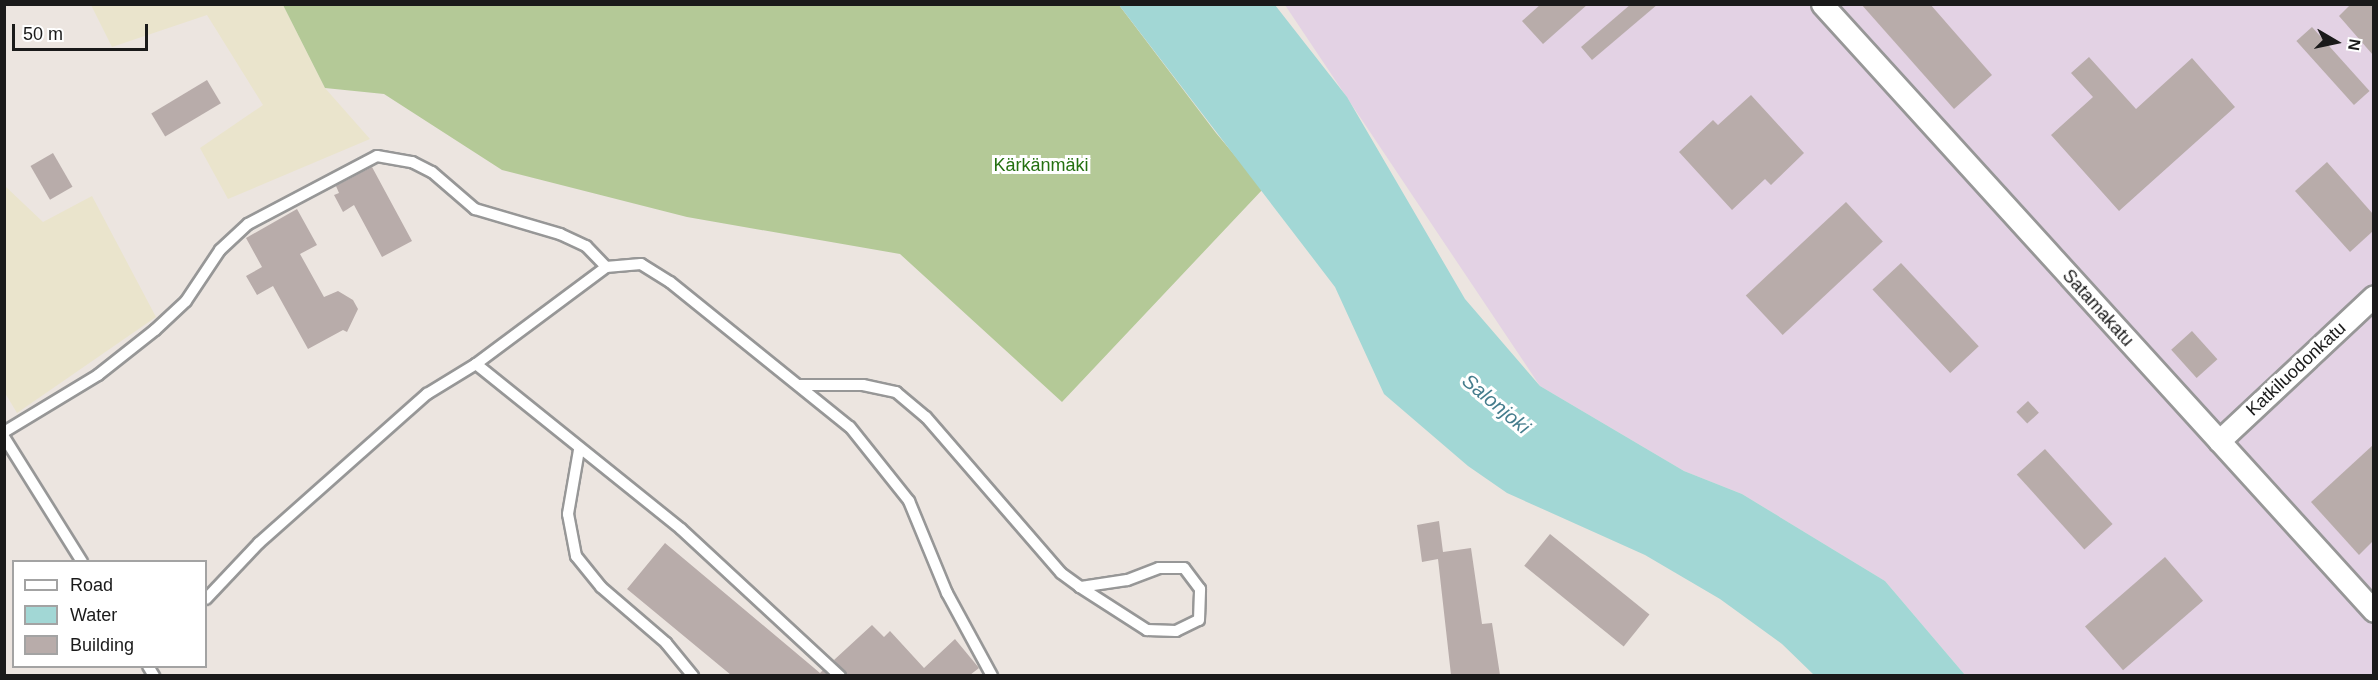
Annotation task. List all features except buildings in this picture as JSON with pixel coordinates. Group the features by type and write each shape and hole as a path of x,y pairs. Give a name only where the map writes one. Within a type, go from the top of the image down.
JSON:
{"street":[{"name":"Satamakatu","path":"1822,4 2373,610"},
{"name":"Katkiluodonkatu","path":"2219,441 2373,296"}],"lane":[{"path":"4,432 98,375 155,330 186,301 220,250 248,224 377,156 412,162 432,172 475,209 560,234 586,246 606,267"},
{"path":"207,598 259,543 419,401 476,364 606,267 641,264 670,282 850,427 909,501 947,593 992,675"},
{"path":"476,364 551,421 579,450 681,529 840,675"},
{"path":"799,385 863,385 896,392 926,417 1061,573 1080,587 1147,630 1176,631 1199,620 1200,589 1184,568 1159,568 1127,580 1080,587"},
{"path":"4,437 81,560"},
{"path":"579,450 568,514 576,556 601,587 666,643 693,675"}],"shaded area":[{"path":"91,5 283,5 325,88 370,139 228,199 200,148 263,105 207,15 112,47"},
{"path":"1285,5 2373,5 2373,675 1965,675 1885,581 1742,494 1684,471 1540,386"},
{"path":"5,186 43,222 92,196 156,317 17,413 5,393"}],"green space":[{"name":"Kärkänmäki","path":"283,5 1119,5 1216,133 1263,189 1062,402 900,254 687,217 502,170 384,94 325,88"}],"water":[{"name":"Salonjoki","path":"1119,5 1275,5 1347,97 1465,299 1540,386 1684,471 1742,494 1885,581 1965,675 1814,675 1782,644 1720,599 1645,555 1507,493 1468,466 1384,394 1335,287"}]}
